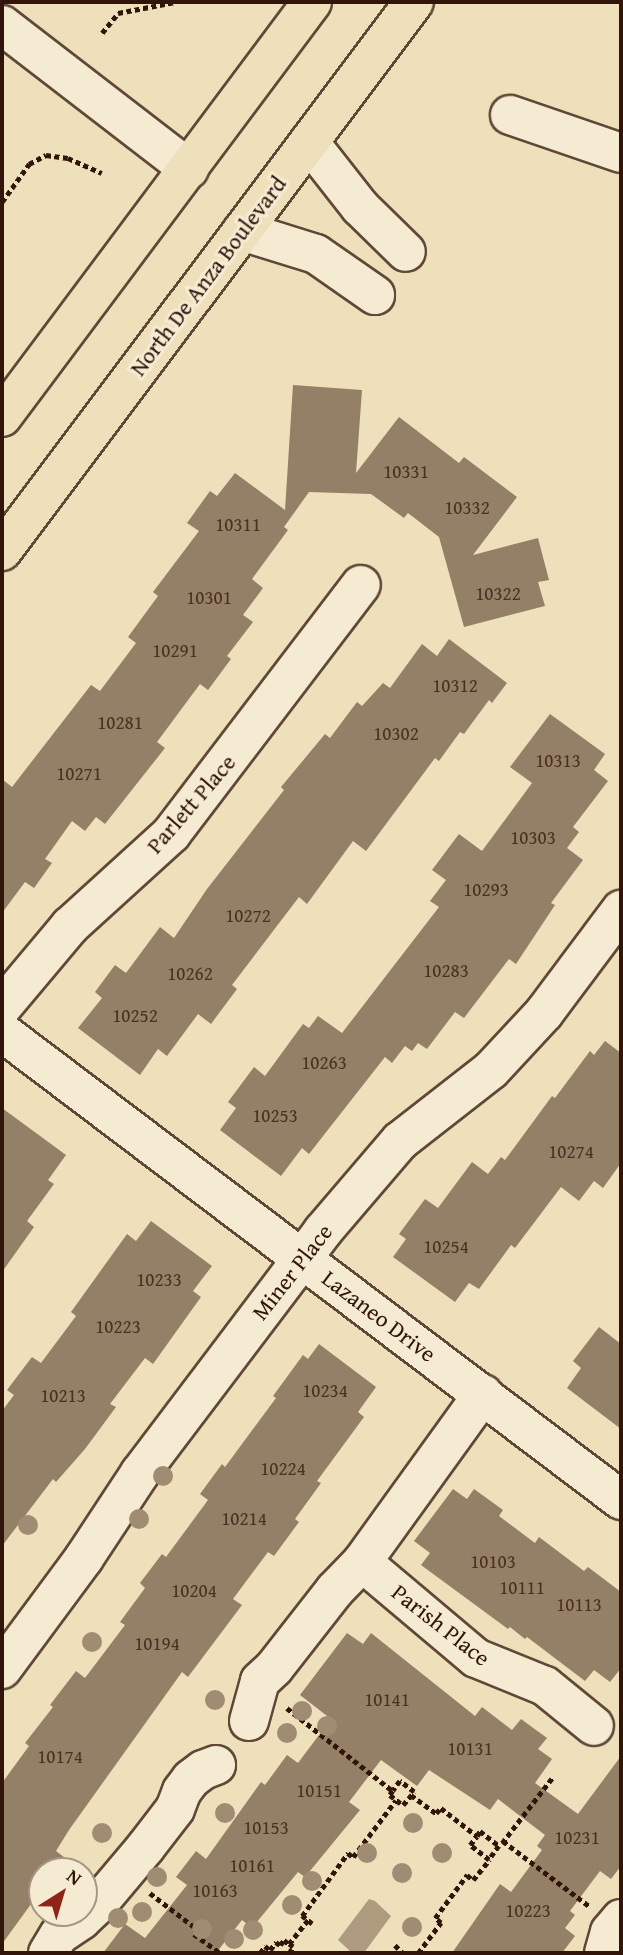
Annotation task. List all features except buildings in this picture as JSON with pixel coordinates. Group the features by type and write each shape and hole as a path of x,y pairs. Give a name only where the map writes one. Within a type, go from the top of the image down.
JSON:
{"main road":[{"path":"2,417 312,2"},
{"name":"North De Anza Boulevard","path":"2,551 414,2"}],"street":[{"path":"2,25 189,169"},
{"path":"510,115 621,153"},
{"path":"309,142 360,207 405,252"},
{"path":"242,231 316,254 375,295"},
{"name":"Parlett Place","path":"2,1007 70,926 171,834 361,585"},
{"name":"Miner Place","path":"2,1668 84,1558 140,1473 301,1257 400,1141 491,1070 544,1013 621,909"},
{"name":"Lazaneo Drive","path":"2,1032 621,1500"},
{"path":"48,1953 59,1935 74,1937 175,1809 204,1787 264,1694 301,1630 362,1562 482,1394"},
{"name":"Parish Place","path":"362,1562 476,1658 545,1686 594,1726"}],"path":[{"path":"145,2 146,9"},
{"path":"102,33 118,13 175,2"},
{"path":"2,202 29,164 46,155 68,158 102,173"},
{"path":"264,1694 393,1791"},
{"path":"418,1953 441,1923 435,1918 467,1875 473,1880 552,1778"},
{"path":"400,1781 414,1791 411,1795 403,1805 390,1795 400,1781"},
{"path":"411,1795 436,1813 440,1808 477,1836"},
{"path":"289,1944 310,1922 302,1916 348,1853 353,1857 396,1800"},
{"path":"489,1860 470,1845 480,1832 501,1844 614,1939"},
{"path":"124,1874 197,1929 194,1934 220,1953"},
{"path":"260,1953 265,1946 270,1950 276,1941 280,1945 284,1940 293,1947 289,1953"},
{"path":"394,1945 403,1953"}],"shaded area":[{"path":"369,1899 391,1916 364,1953 352,1953 338,1940"}]}
